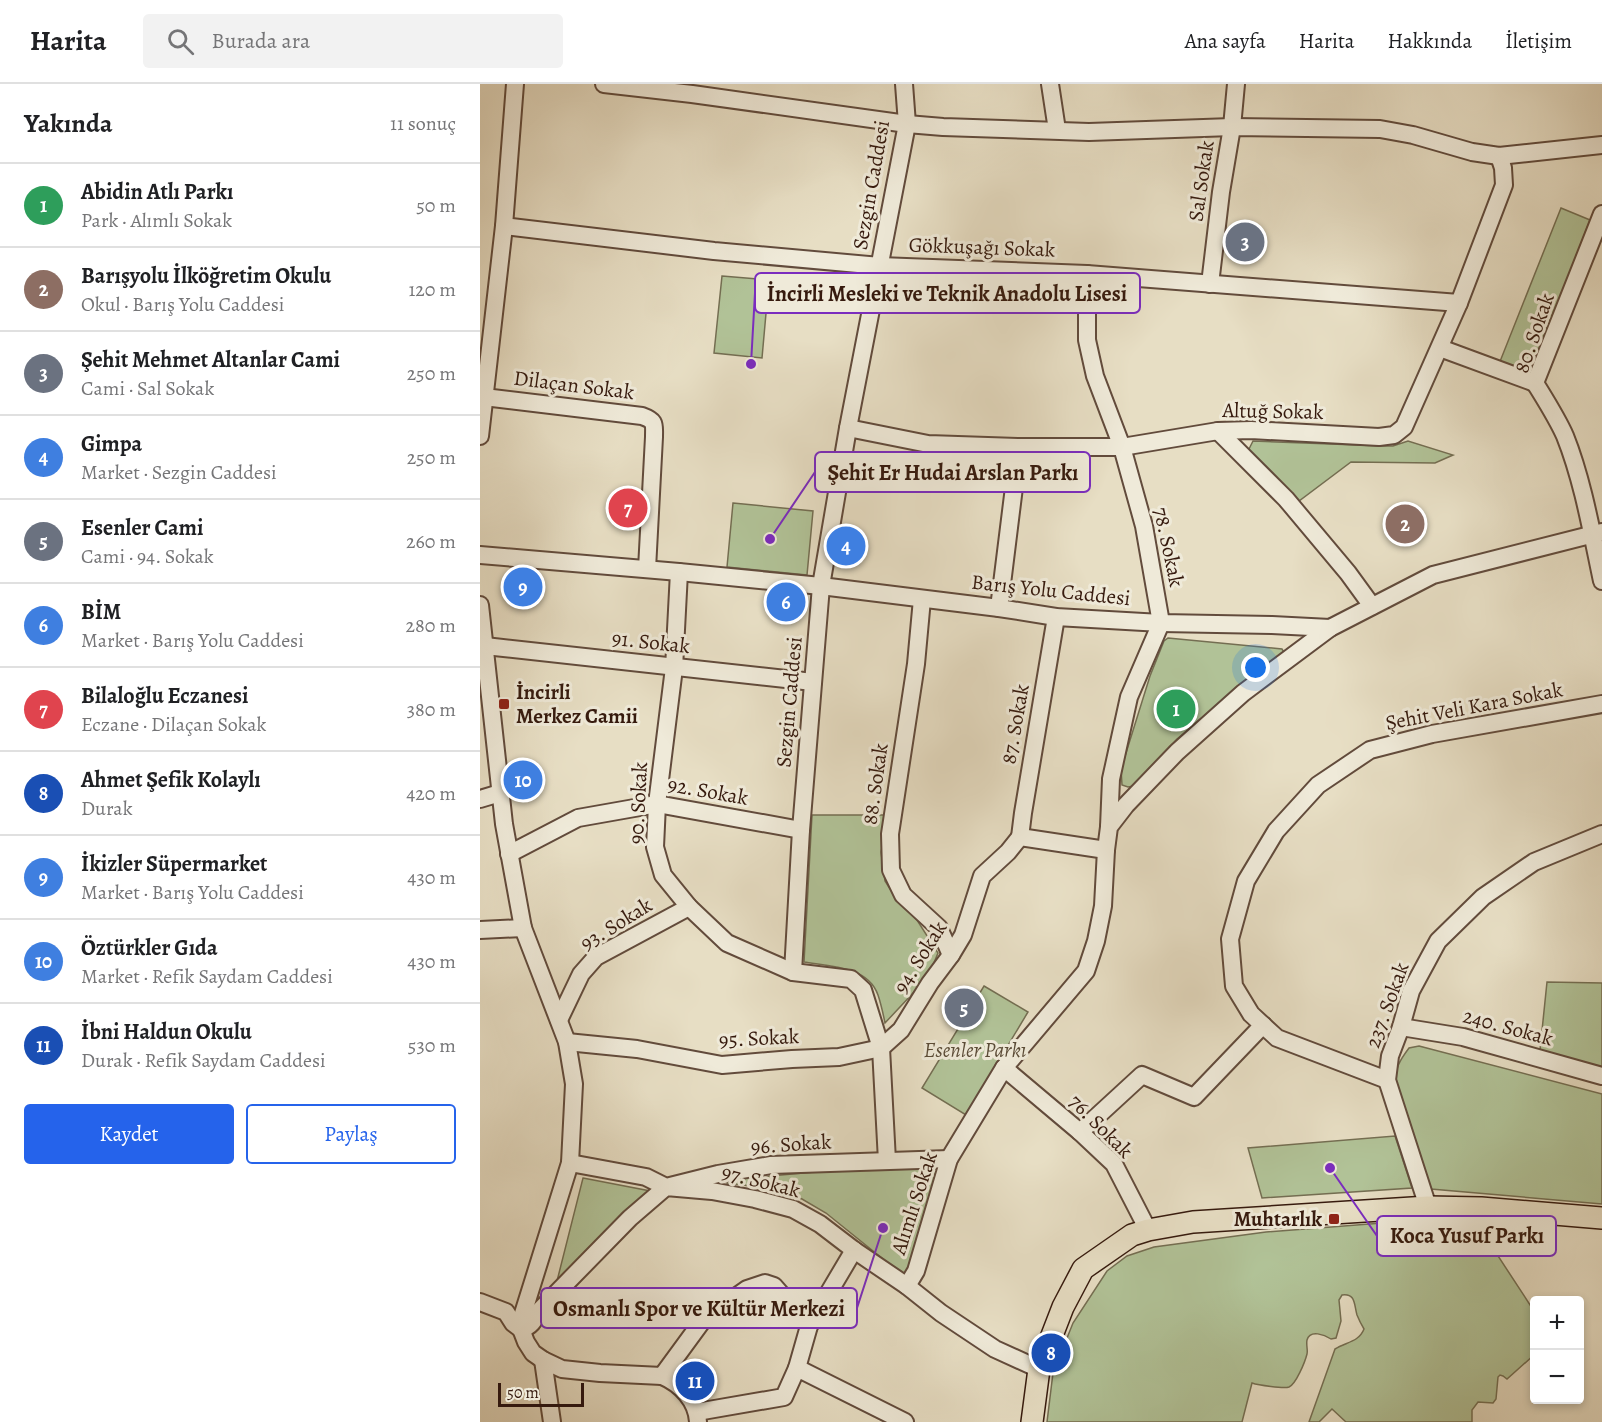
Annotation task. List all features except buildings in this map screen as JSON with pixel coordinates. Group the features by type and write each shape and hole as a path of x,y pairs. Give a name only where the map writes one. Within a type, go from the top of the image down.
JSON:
{"main road":[{"path":"1032,1422 1039,1369 1063,1307 1083,1269 1132,1235 1193,1222 1428,1207 1481,1208 1602,1218"}],"street":[{"path":"480,436 504,226 515,84"},
{"path":"604,84 943,127 1089,132 1232,126 1380,129 1413,135 1472,152 1499,156 1602,145"},
{"name":"Sezgin Caddesi","path":"794,972 801,830 821,586 848,428 907,124 904,84"},
{"path":"1050,84 1056,130"},
{"name":"Sal Sokak","path":"1210,284 1236,84"},
{"name":"Altuğ Sokak","path":"848,428 928,444 1018,447 1122,447 1218,431 1251,430 1379,437 1394,435 1404,427 1440,348 1504,185 1503,168 1499,156"},
{"name":"80. Sokak","path":"1602,214 1535,383 1565,436 1597,533 1602,581"},
{"name":"Gökkuşağı Sokak","path":"504,226 714,251 880,266 1087,274 1459,303"},
{"name":"78. Sokak","path":"1087,274 1087,340 1095,376 1122,447 1144,526 1161,623"},
{"path":"1440,348 1535,383"},
{"name":"Dilaçan Sokak","path":"484,397 650,418 654,425 654,437 647,569"},
{"path":"1218,431 1286,499 1348,573 1372,606"},
{"path":"999,608 1018,447"},
{"path":"1109,827 1126,805 1177,752 1243,693 1330,628 1433,575 1597,533"},
{"name":"Barış Yolu Caddesi","path":"480,555 821,586 1056,617 1330,628"},
{"name":"90. Sokak","path":"679,572 674,668 657,804 655,848 663,874 689,907 727,943 794,972 851,979 863,990 881,1048 887,1161"},
{"name":"88. Sokak","path":"922,599 916,664 890,834 891,870 903,895 939,928 951,955"},
{"path":"480,605 504,824 523,928 567,1042 574,1084 570,1163 522,1317 521,1329 526,1342 533,1353 562,1369 662,1376 671,1380 686,1393 698,1417 784,1397 797,1368 809,1326 854,1250"},
{"name":"87. Sokak","path":"1020,837 1056,617"},
{"path":"1109,827 1111,779 1129,697 1161,623"},
{"name":"91. Sokak","path":"484,646 813,682"},
{"name":"Şehit Veli Kara Sokak","path":"1387,1080 1277,1038 1251,1014 1234,986 1230,939 1246,881 1276,831 1318,785 1370,750 1432,735 1602,704"},
{"path":"480,799 500,793"},
{"name":"92. Sokak","path":"509,854 578,818 657,804 801,830"},
{"name":"Alımlı Sokak","path":"907,1286 916,1271 949,1159 1004,1068 1086,971 1096,941 1103,906 1109,827"},
{"name":"237. Sokak","path":"1428,1207 1387,1080 1390,1056 1411,991 1438,941 1483,897 1534,862 1602,834"},
{"path":"1020,837 1106,850"},
{"name":"94. Sokak","path":"881,1048 901,1030 930,983 951,955 963,934 982,876 1008,852 1020,837"},
{"name":"93. Sokak","path":"559,1020 581,974 596,957 689,907"},
{"path":"480,930 523,928"},
{"path":"1080,1131 1142,1075 1194,1097 1263,1024"},
{"name":"240. Sokak","path":"1401,1027 1463,1036 1602,1076"},
{"name":"95. Sokak","path":"567,1042 637,1049 722,1065 792,1059 839,1058 881,1048"},
{"name":"76. Sokak","path":"1004,1068 1080,1131 1114,1164 1148,1230"},
{"name":"96. Sokak","path":"666,1187 718,1174 771,1165 949,1159"},
{"path":"480,1302 506,1312 513,1323 521,1329 528,1328 538,1312 630,1218 666,1187 646,1177 570,1163"},
{"name":"97. Sokak","path":"666,1187 712,1191 793,1209 820,1224 907,1286 940,1313 995,1349 1039,1369"},
{"path":"662,1376 703,1320 747,1289 765,1283 774,1286 809,1326"},
{"path":"543,1360 552,1422"},
{"path":"797,1368 904,1422"}],"green space":[{"path":"1561,208 1590,220 1530,376 1499,364"},
{"path":"722,276 769,280 762,358 714,353"},
{"path":"1253,441 1393,446 1408,441 1453,455 1435,463 1351,462 1299,501 1247,453"},
{"path":"733,503 813,511 807,575 727,567"},
{"path":"1168,638 1282,649 1285,654 1236,689 1177,739 1134,786 1128,787 1122,785 1121,769 1150,676 1164,641"},
{"path":"812,815 889,815 881,852 885,881 897,900 917,920 938,953 928,977 885,1023 878,995 866,978 847,969 804,962"},
{"path":"1547,982 1602,983 1602,1067 1540,1050"},
{"name":"Esenler Parkı","path":"984,986 1028,1012 966,1115 922,1088"},
{"path":"1419,1046 1602,1094 1602,1204 1431,1189 1395,1083 1397,1068 1403,1056 1409,1048"},
{"path":"1395,1136 1412,1188 1262,1198 1248,1148"},
{"path":"870,1167 938,1170 911,1267 904,1276 826,1213 802,1199 767,1188 727,1183 727,1180"},
{"path":"583,1178 666,1194 557,1281"},
{"path":"1472,1216 1530,1305 1530,1359 1507,1379 1500,1375 1498,1377 1496,1399 1493,1403 1478,1402 1472,1410 1472,1422 1346,1422 1332,1409 1319,1422 1309,1422 1335,1349 1356,1339 1364,1329 1357,1315 1354,1300 1350,1296 1342,1295 1339,1300 1341,1321 1336,1338 1331,1339 1318,1334 1309,1337 1304,1362 1289,1387 1252,1383 1242,1422 1047,1422 1053,1373 1073,1323 1107,1271 1127,1256 1154,1247 1266,1232"}],"place":[{"name":"Şehit Mehmet Altanlar Cami","path":"1245,242"},
{"name":"İncirli Mesleki ve Teknik Anadolu Lisesi","path":"751,364"},
{"name":"Bilaloğlu Eczanesi","path":"628,508"},
{"name":"Barışyolu İlköğretim Okulu","path":"1405,524"},
{"name":"Şehit Er Hudai Arslan Parkı","path":"770,539"},
{"name":"Gimpa","path":"846,546"},
{"name":"İkizler Süpermarket","path":"523,587"},
{"name":"BİM","path":"786,602"},
{"name":"İncirli Merkez Camii","path":"504,704"},
{"name":"Abidin Atlı Parkı","path":"1176,709"},
{"name":"Öztürkler Gıda","path":"523,780"},
{"name":"Esenler Cami","path":"964,1008"},
{"name":"Koca Yusuf Parkı","path":"1330,1168"},
{"name":"Muhtarlık","path":"1334,1219"},
{"name":"Osmanlı Spor ve Kültür Merkezi","path":"883,1228"},
{"name":"Ahmet Şefik Kolaylı","path":"1051,1353"},
{"name":"İbni Haldun Okulu","path":"695,1381"}]}
